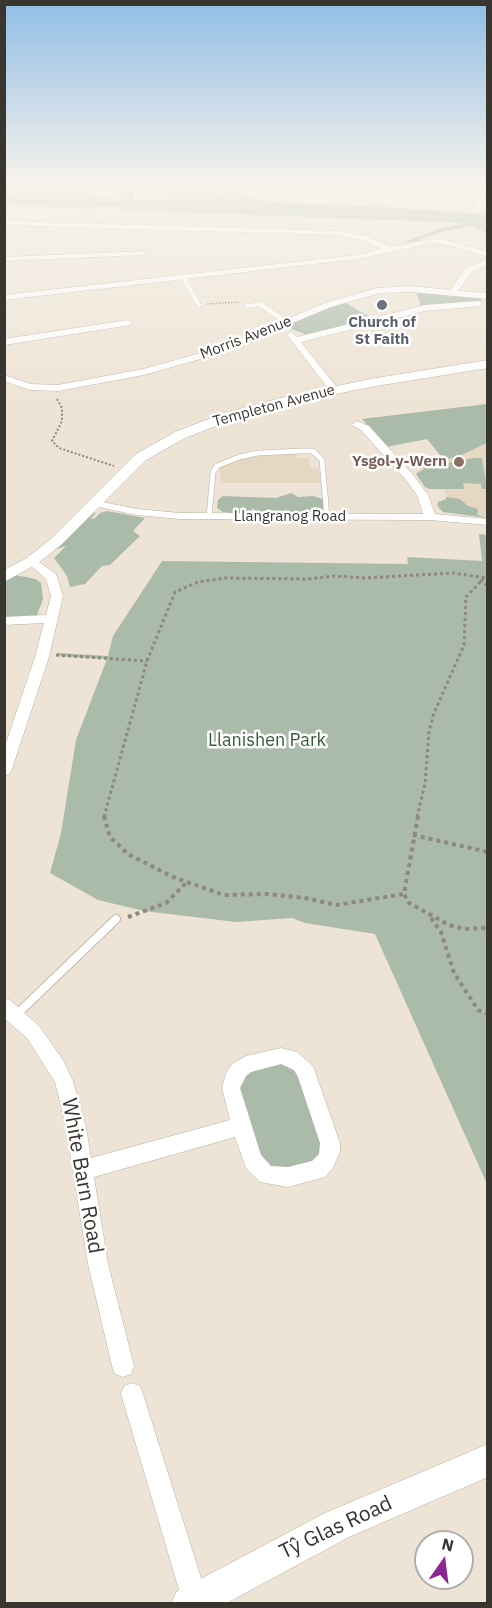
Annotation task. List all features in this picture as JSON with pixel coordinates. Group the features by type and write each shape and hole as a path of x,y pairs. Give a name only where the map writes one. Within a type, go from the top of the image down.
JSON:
{"main road":[{"name":"Tŷ Glas Road","path":"191,1602 337,1525 488,1460"}],"street":[{"path":"4,259 49,257"},
{"path":"4,298 362,257"},
{"path":"452,293 469,270 488,261"},
{"name":"Morris Avenue","path":"4,378 30,387 67,388 144,372 197,358 328,305 380,290 404,289 488,298"},
{"path":"297,340 425,308 480,304 488,298"},
{"path":"4,342 128,323"},
{"path":"283,325 334,390"},
{"name":"Templeton Avenue","path":"4,577 32,561 60,538 141,457 180,435 246,411 334,390 488,364"},
{"path":"357,424 365,428 409,477 422,495 430,517"},
{"name":"Llangranog Road","path":"93,503 151,514 209,517 430,517 488,522"},
{"path":"4,772 14,748 57,596 54,580 32,561"},
{"path":"4,621 52,619"},
{"name":"White Barn Road","path":"10,1011 44,1047 64,1081 74,1119 98,1264 123,1366"},
{"path":"281,1056 291,1058 306,1072 330,1143 330,1151 326,1161 318,1170 288,1177 267,1175 253,1161 241,1126 231,1088 238,1070 246,1065 281,1056"},
{"path":"83,1170 241,1126"},
{"path":"132,1394 191,1602"}],"lane":[{"path":"183,278 199,305"},
{"path":"246,306 260,304 283,325"},
{"path":"209,517 213,472 217,466 239,457 258,453 313,451 322,460 327,517"},
{"path":"10,1011 116,919"}],"path":[{"path":"199,305 238,301 242,307 246,306"},
{"path":"54,391 62,408 62,421 52,441 59,448 115,466"},
{"path":"404,894 336,904 267,894 224,895 187,882 128,854 110,837 105,818 147,661 175,592 198,582 225,578 308,579 335,576 365,578 453,573 487,578"},
{"path":"487,578 480,580 466,597 464,645 434,713 429,731 425,784 413,835 404,894 409,903 449,925 464,929 488,928"},
{"path":"480,580 488,586"},
{"path":"55,655 147,661"},
{"path":"413,835 488,852"},
{"path":"116,919 136,916 166,903 187,882"},
{"path":"429,915 441,932 454,974 478,1010 488,1014"}],"shaded area":[{"name":"Ysgol-y-Wern","path":"487,404 487,518 439,510 438,502 447,499 444,489 425,487 416,474 420,469 417,464 444,459 428,439 386,447 362,419"},
{"path":"296,454 296,458 309,458 310,468 319,469 321,483 221,483 220,468 233,461 255,456"}],"green space":[{"path":"416,291 479,298 482,300 421,307"},
{"path":"344,302 373,319 308,335 291,329 293,322"},
{"path":"487,404 487,443 444,460 427,439 386,447 362,419"},
{"path":"482,458 487,489 482,489 481,484 463,483 464,489 429,489 416,474 424,469 423,467 435,468 442,466 441,464"},
{"path":"291,493 298,497 313,496 325,500 325,508 312,512 286,512 273,516 258,514 253,508 251,512 241,514 223,512 217,508 218,500 223,496 276,498"},
{"path":"446,497 460,499 468,506 478,509 477,515 487,518 443,512 437,505"},
{"path":"107,511 145,518 133,531 140,536 110,565 102,566 85,584 70,587 67,576 54,558 66,546 54,550 93,512 96,513 91,518 94,519 100,513"},
{"name":"Llanishen Park","path":"479,534 488,535 487,1184 375,934 305,923 292,918 236,922 144,911 98,900 50,873 61,833 76,740 107,659 56,656 57,653 108,656 113,636 162,561 408,564 407,557 482,561"},
{"path":"15,575 36,579 41,583 43,599 37,615 5,617 5,578"},
{"path":"281,1064 288,1065 298,1072 322,1148 316,1161 276,1170 260,1157 239,1091 240,1083 248,1072"}],"place":[{"name":"Church of St Faith","path":"382,305"},
{"name":"Ysgol-y-Wern","path":"459,462"}]}
